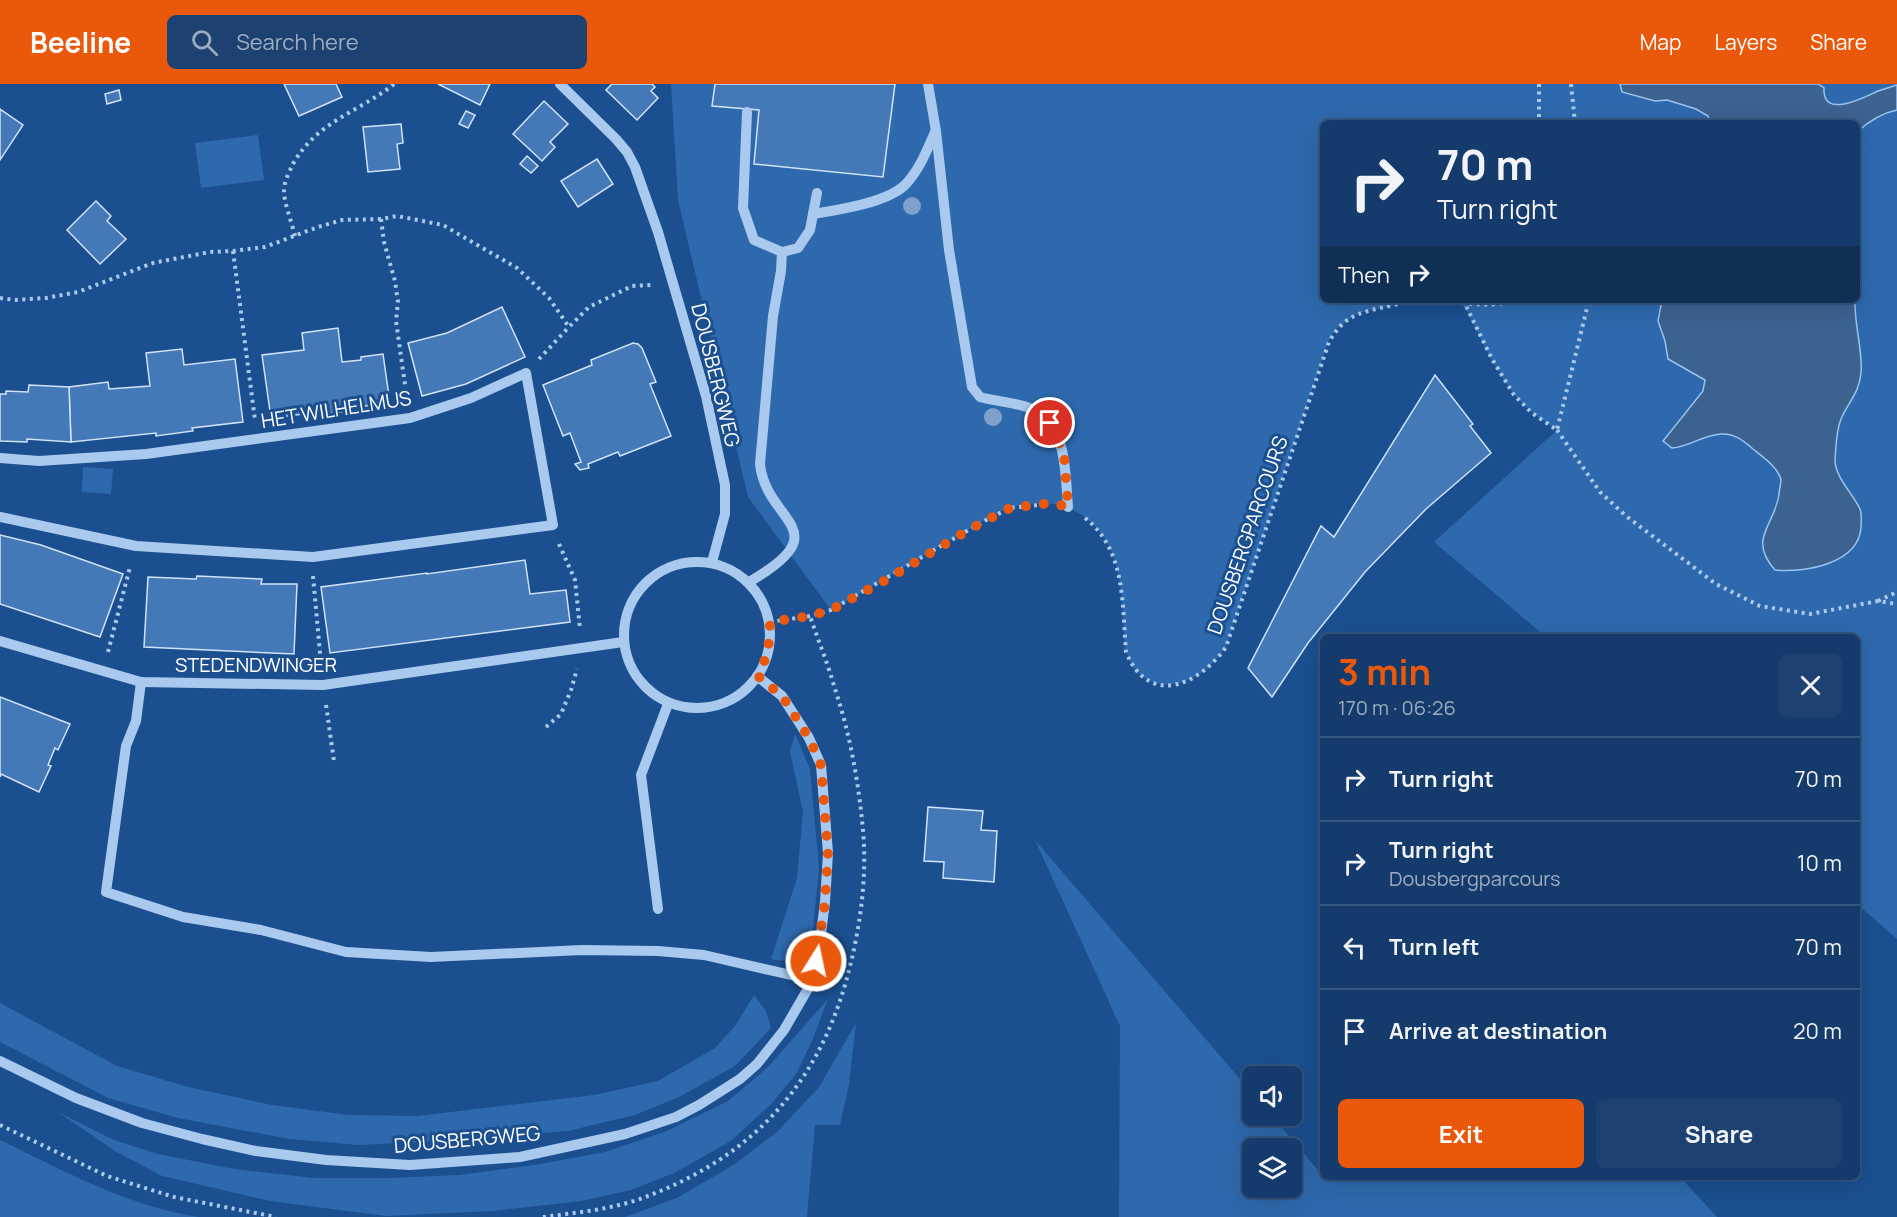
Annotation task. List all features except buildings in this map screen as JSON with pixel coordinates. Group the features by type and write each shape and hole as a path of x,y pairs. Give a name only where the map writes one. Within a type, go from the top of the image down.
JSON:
{"street":[{"name":"DOUSBERGWEG","path":"560,84 627,152 647,199 674,283 706,396 725,485 725,514 712,562"},
{"path":"928,84 936,131 949,250 972,387 980,397 1015,404 1035,411 1050,423 1064,453 1068,507"},
{"path":"747,112 743,208 754,240 782,252 798,248 810,230 817,193"},
{"path":"813,214 840,210 882,198 905,185 925,156 936,131"},
{"path":"749,582 774,568 788,554 793,543 790,519 766,488 761,477 760,464 773,316 782,252"},
{"path":"0,517 136,546 313,557 553,525 526,373"},
{"name":"HET WILHELMUS","path":"0,458 39,461 146,454 410,418 471,398 526,373"},
{"path":"689,561 712,562 732,570 749,582 762,601 770,622 770,641 766,660 758,676 746,690 732,700 715,706 698,708 668,704 648,691 636,677 627,661 623,642 624,619 633,598 647,580 667,567 689,561"},
{"name":"STEDENDWINGER","path":"0,641 141,682 323,685 623,642"},
{"name":"DOUSBERGWEG","path":"0,1061 76,1098 142,1123 256,1151 326,1160 410,1165 520,1156 602,1140 650,1127 676,1117 721,1092 757,1064 784,1030 813,980 825,902 828,853 821,765 809,738 782,696 758,676"},
{"path":"141,682 136,722 126,746 106,892 183,917 261,930 346,952 431,957 582,950 658,951 704,955 813,980"},
{"path":"658,909 641,775 668,704"}],"path":[{"path":"295,236 284,191 288,174 299,154 320,132 341,116 394,84"},
{"path":"1539,84 1539,120"},
{"path":"1571,84 1575,120"},
{"path":"0,298 46,298 78,292 153,263 210,252 265,247 318,226 342,220 381,219 397,216 443,225 517,268 549,298 569,327"},
{"path":"381,219 384,242 395,281 398,302 396,321 410,418"},
{"path":"233,251 258,439"},
{"path":"526,373 589,307 633,286 674,283"},
{"name":"DOUSBERGPARCOURS","path":"1068,507 1088,520 1098,530 1113,552 1118,566 1126,652 1130,662 1144,678 1154,684 1169,685 1186,682 1201,674 1215,662 1226,646 1325,353 1335,330 1358,313 1406,303"},
{"path":"1464,303 1492,359 1514,395 1532,412 1557,430 1600,492 1626,516 1716,584 1760,606 1810,614 1878,602 1897,604"},
{"path":"1557,430 1588,303"},
{"path":"770,622 810,616 831,610 886,580 950,540 1010,508 1052,503 1068,507"},
{"path":"106,657 136,546"},
{"path":"313,557 323,685 334,760"},
{"path":"1878,602 1897,592"},
{"path":"543,1217 603,1209 637,1199 722,1158 753,1135 779,1110 806,1076 838,1007 856,942 863,886 864,833 854,765 836,690 810,616"},
{"path":"0,1125 107,1176 174,1197 276,1217"}],"shaded area":[{"path":"671,84 1897,84 1897,939 1860,907 1860,634 1542,634 1434,542 1557,430 1528,409 1506,384 1463,304 1447,303 1860,303 1860,120 1320,120 1320,303 1406,303 1358,313 1335,330 1328,342 1226,647 1201,673 1180,683 1158,683 1148,680 1132,665 1125,648 1120,586 1110,548 1090,521 1060,505 1032,504 1002,511 831,610 748,497 678,200"},
{"path":"1620,84 1818,84 1824,88 1825,98 1837,105 1855,101 1897,85 1897,110 1876,118 1860,130 1860,120 1709,120 1708,116 1696,109 1667,100 1655,101 1622,92"},
{"path":"258,135 264,180 201,188 195,143"},
{"path":"1661,303 1855,303 1861,373 1856,392 1839,424 1835,460 1841,479 1860,509 1861,527 1858,540 1851,550 1841,558 1814,567 1787,571 1775,570 1763,549 1765,532 1777,505 1781,483 1773,467 1746,443 1730,435 1714,435 1672,448 1663,441 1703,391 1705,380 1668,359 1658,321"},
{"path":"83,467 113,469 111,494 82,492"},
{"path":"795,734 810,769 819,868 813,930 805,952 793,959 781,960 771,959 797,878 803,812 790,751"},
{"path":"1035,840 1242,1081 1242,1126 1281,1126 1291,1138 1242,1138 1242,1198 1302,1198 1302,1151 1318,1170 1320,1168 1320,1180 1683,1180 1717,1217 1119,1217 1120,1026"},
{"path":"754,995 766,1011 771,1028 735,1066 679,1097 635,1115 568,1131 460,1140 358,1145 290,1139 178,1118 108,1098 0,1042 0,1003 117,1066 188,1087 272,1105 349,1115 417,1116 594,1095 658,1081 715,1048 735,1026"},
{"path":"828,999 796,1074 772,1103 731,1141 674,1173 631,1190 581,1201 492,1211 386,1216 270,1201 162,1176 115,1151 58,1112 114,1140 158,1154 234,1169 314,1178 459,1175 535,1165 605,1152 667,1131 728,1101 768,1067"},
{"path":"856,1023 849,1084 840,1125 815,1125 807,1217 625,1217 677,1198 735,1164 778,1131 819,1087"},
{"path":"0,1140 122,1196 147,1205 199,1217 0,1217"}],"route":[{"path":"816,961 825,902 828,853 821,765 798,718 782,696 758,676 766,660 770,641 770,622 810,616 831,610 886,580 941,545 1010,508 1052,503 1068,507 1064,453 1050,423"}]}
